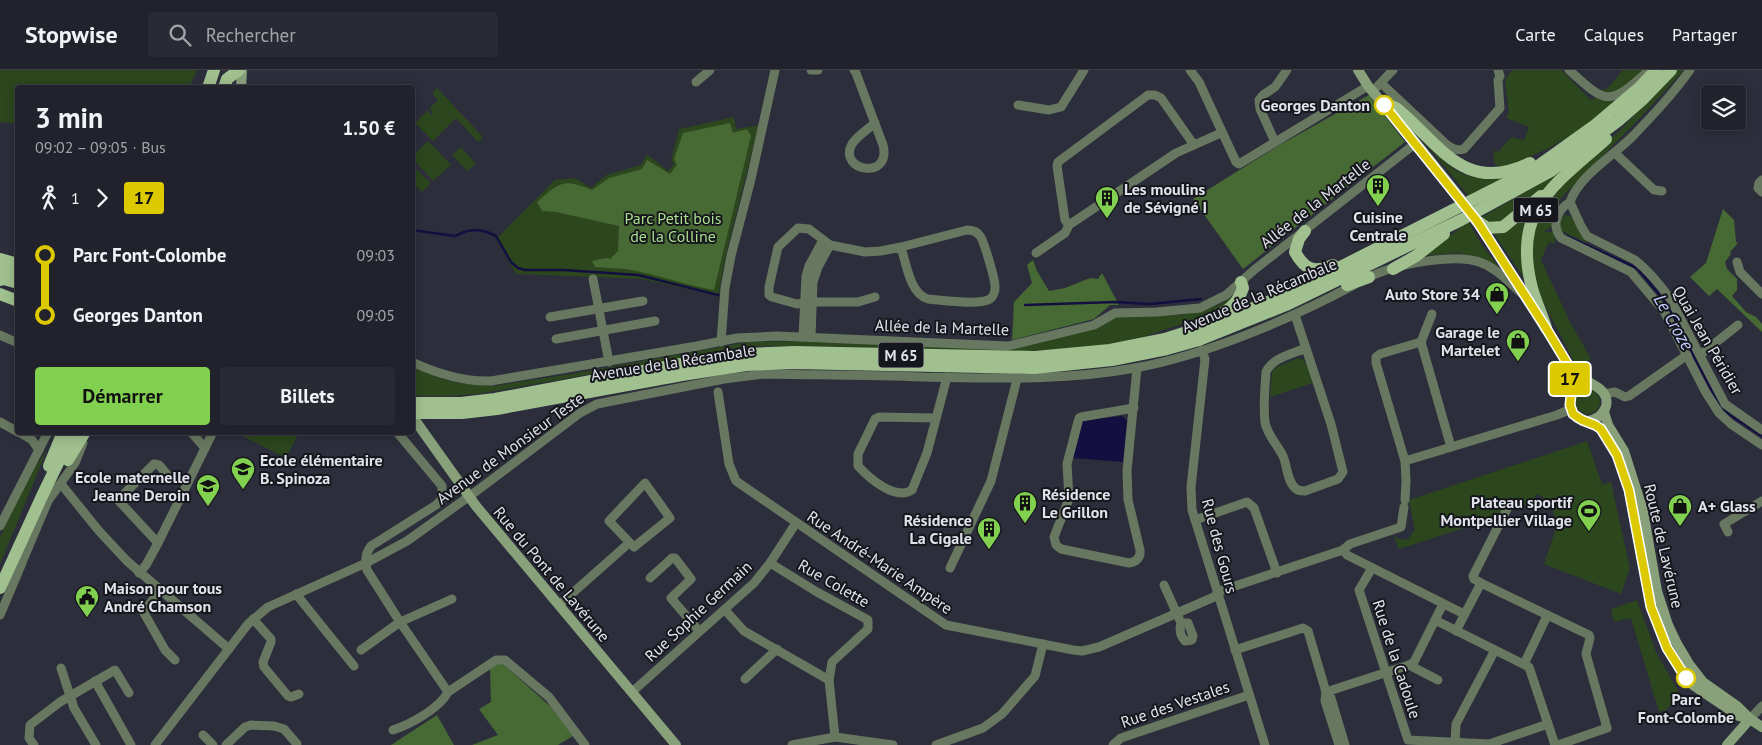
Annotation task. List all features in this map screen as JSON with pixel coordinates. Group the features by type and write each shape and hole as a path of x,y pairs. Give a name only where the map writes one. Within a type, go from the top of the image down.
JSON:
{"main road":[{"path":"211,85 214,70"},
{"path":"213,85 226,70"},
{"path":"225,85 228,79 240,70"},
{"path":"240,70 241,85"},
{"path":"1358,70 1370,89 1472,208 1567,363 1580,376 1604,394 1606,406 1604,412 1597,419 1587,421 1577,418 1571,409 1572,385 1567,370 1567,363"},
{"name":"M 65","path":"1472,208 1575,141 1611,113 1656,70"},
{"name":"M 65","path":"1472,208 1551,171 1642,100 1670,70"},
{"path":"1385,106 1396,108 1461,166 1480,173 1490,174 1512,171 1575,141"},
{"name":"M 65","path":"1546,328 1531,286 1525,251 1530,223 1537,209 1551,190 1565,174 1612,133 1618,120"},
{"name":"M 65","path":"1472,208 1487,228 1503,227 1551,190"},
{"name":"Avenue de la Récambale","path":"417,410 462,413 497,410 682,375 746,365 795,362 1011,368 1103,362 1167,349 1290,310 1461,220 1472,208"},
{"name":"Avenue de la Récambale","path":"417,410 495,399 744,354 795,352 1036,357 1110,350 1165,339 1251,309 1472,208"},
{"path":"1393,269 1416,256 1461,220"},
{"path":"1305,231 1299,239 1295,252 1300,261 1310,268 1324,269 1348,258 1368,254"},
{"path":"0,259 15,263"},
{"path":"0,269 15,273"},
{"path":"1290,310 1360,279 1369,277"},
{"path":"0,280 4,279 15,282"},
{"path":"1165,339 1229,310 1240,296 1243,288 1242,282"},
{"path":"0,294 15,300"},
{"path":"1571,396 1582,386 1593,385"},
{"name":"Rue du Pont de Lavérune","path":"417,410 469,497 676,745"},
{"name":"Route de Lavérune","path":"1604,412 1608,424 1624,451 1642,506 1658,591 1668,625 1676,642 1689,664 1703,682 1738,706 1750,719 1762,727"},
{"name":"Route de Lavérune","path":"1587,421 1601,429 1617,455 1629,490 1651,607 1667,648 1680,670 1692,685 1740,716 1750,719"},
{"path":"2,583 14,546 62,435"},
{"path":"2,583 79,435"},
{"path":"1727,745 1750,719"}],"street":[{"path":"696,82 710,70"},
{"path":"721,342 725,288 731,256 751,179 775,70"},
{"path":"811,70 818,70"},
{"path":"854,70 884,145 885,156 872,169 857,166 851,161 851,147 855,140 875,123"},
{"path":"1018,105 1050,110 1061,108 1084,70"},
{"path":"1190,70 1199,82 1221,133 1236,162 1239,164 1381,83 1393,70"},
{"path":"1275,142 1260,109 1259,100 1262,95 1275,87 1287,70"},
{"path":"1569,70 1593,92 1610,97 1620,95 1648,70"},
{"path":"1690,70 1680,85 1632,137 1573,193 1570,202 1561,209 1556,222 1557,232 1561,238 1631,272 1664,311 1705,391 1719,413 1731,424 1762,445"},
{"path":"1381,83 1447,145 1455,150 1460,150 1464,148 1500,108 1499,73"},
{"path":"1069,224 1065,220 1058,162 1148,95 1155,95 1161,98 1194,145"},
{"path":"1036,253 1065,233 1069,224 1176,154 1221,133"},
{"name":"Allée de la Martelle","path":"415,363 454,378 484,382 609,362 751,336 1008,346 1094,325 1115,313 1200,308 1226,295 1254,270 1416,143"},
{"path":"1615,153 1654,190 1662,191"},
{"path":"1762,180 1758,188 1762,192"},
{"name":"Quai Jean Péridier","path":"1570,202 1587,236 1635,260 1642,265 1664,291 1671,300 1725,404 1762,430"},
{"path":"875,297 858,302 794,304 774,298 770,294 769,283 778,247 798,228 809,229 827,242 865,252 901,247 967,230 974,230 980,234 984,242 995,285 994,294 990,299 978,302 928,299 920,296 914,290 901,247"},
{"path":"807,337 808,303 814,276 827,242"},
{"path":"1369,277 1393,269 1447,258 1463,258 1480,262 1492,268 1531,304"},
{"path":"1737,262 1740,272 1762,294"},
{"path":"593,279 609,362"},
{"path":"550,317 643,301"},
{"path":"1290,310 1306,348 1331,424 1343,472 1338,479 1306,491 1300,491 1291,484 1283,457 1269,434 1264,410 1266,372 1269,366 1273,362 1306,348"},
{"name":"Avenue de Monsieur Teste","path":"155,745 228,649 253,619 268,607 366,563 407,541 469,497 588,407 609,401 724,379 764,374 1017,379 1060,378 1137,368 1202,350 1290,310"},
{"path":"1432,314 1421,342 1452,447"},
{"path":"556,339 655,321"},
{"path":"1700,355 1738,326"},
{"path":"0,335 15,342"},
{"path":"1421,342 1380,354 1376,358 1405,461 1557,415 1571,409"},
{"name":"Rue des Gours","path":"1202,350 1204,359 1192,487 1192,510 1265,745"},
{"path":"1604,394 1615,392 1625,397 1629,396 1687,354"},
{"path":"1134,408 1081,416 1079,418 1067,464 1069,499 1054,537 1056,545 1061,549 1129,563 1135,562 1140,556 1128,500 1127,478 1134,408 1137,368"},
{"path":"936,418 879,416 858,454 858,466 887,489 903,494 912,490 932,439 947,377"},
{"path":"708,382 711,390 718,392 724,387 724,379"},
{"path":"950,568 990,481 1017,379"},
{"name":"Rue André-Marie Ampère","path":"718,392 729,464 735,479 946,625 1073,650 1098,648 1218,594 1220,591 1278,573 1343,550 1350,544 1401,527 1406,481 1405,461"},
{"path":"0,422 15,430"},
{"path":"23,435 32,440 39,450"},
{"path":"0,526 46,435"},
{"path":"0,615 53,487 81,449 80,435"},
{"path":"193,435 205,448"},
{"path":"139,573 146,565 158,543 212,435"},
{"path":"400,435 442,486 442,498 436,505 371,546 366,554 367,570 448,692"},
{"path":"158,543 118,500 154,464 170,478"},
{"path":"645,483 670,518 634,547 629,543 609,521 645,483"},
{"path":"53,487 139,573 228,649"},
{"path":"1728,532 1724,524 1762,501"},
{"path":"1195,520 1247,502 1250,503 1254,508 1278,573"},
{"path":"1435,620 1524,664 1530,669 1556,745 1608,728 1586,654 1590,638 1588,635 1474,579 1507,510"},
{"name":"Rue Sophie Germain","path":"632,692 754,583 770,563 796,523"},
{"path":"559,605 629,543"},
{"path":"1343,550 1347,555 1464,614"},
{"path":"650,578 672,558 675,558 691,579 672,598 699,631"},
{"name":"Rue Colette","path":"770,563 868,620 868,629 832,662 829,680"},
{"name":"Rue de la Cadoule","path":"1372,568 1359,590 1407,738 1455,743 1490,744 1548,724"},
{"path":"1456,631 1481,583"},
{"path":"1164,585 1181,623"},
{"path":"160,591 144,610 144,613 165,650 176,660"},
{"path":"296,594 354,666"},
{"path":"361,650 400,622 452,599"},
{"path":"1326,692 1414,662 1443,604"},
{"path":"725,610 744,631 829,680 835,737"},
{"path":"1524,664 1547,616"},
{"path":"253,619 271,639 264,667 288,696 291,697 299,694"},
{"path":"1235,650 1303,628 1306,629 1326,692 1325,701 1339,745"},
{"path":"936,745 983,728 1002,714 1035,676 1043,644"},
{"path":"745,679 777,649"},
{"path":"1455,743 1456,724 1495,650"},
{"path":"393,730 406,726 442,703 448,692 496,660 506,660 549,697 585,745"},
{"path":"1409,665 1438,680"},
{"path":"61,668 77,715 96,745"},
{"path":"34,745 29,738 30,725 60,702 115,670 129,693"},
{"path":"95,682 131,745"},
{"path":"1326,692 1331,698 1345,745"},
{"name":"Rue des Vestales","path":"1113,745 1121,738 1249,695"},
{"path":"1750,719 1762,706"},
{"path":"226,745 245,727 251,725 274,726 284,729 297,744"},
{"path":"203,735 213,745"},
{"path":"792,745 835,737 893,745"}],"green space":[{"path":"0,70 197,70 190,85 15,85 15,124 0,122"},
{"path":"1512,70 1561,70 1591,100 1597,97 1614,102 1582,129 1549,148 1510,166 1501,167 1495,164 1493,155 1495,150 1498,152 1512,137 1524,140 1529,127 1506,118 1509,113 1505,80"},
{"path":"1623,70 1644,70 1629,84 1619,90 1599,91 1607,89"},
{"path":"1676,70 1684,70 1643,115 1561,198 1553,216 1552,226 1544,232 1554,232 1555,244 1549,242 1541,260 1570,322 1591,359 1579,364 1575,363 1540,296 1531,269 1535,219 1564,183 1622,128"},
{"path":"437,88 483,137 478,142 456,118 433,141 415,123 428,110 433,115 430,108 438,100 432,93"},
{"path":"1369,95 1405,142 1243,269 1193,199 1278,146"},
{"name":"Parc Petit bois de la Colline","path":"734,117 736,129 759,125 728,246 718,296 642,279 516,274 496,239 555,180 575,178 591,188 606,175 641,165 647,154 668,171 674,163 671,160 679,129"},
{"name":"Parc Petit bois de la Colline","path":"730,123 733,133 747,129 751,136 714,290 637,271 595,267 592,261 610,259 618,251 619,226 556,212 542,211 537,202 551,190 562,184 574,184 592,190 609,178 642,169 647,160 670,174 677,165 674,159 683,133"},
{"path":"428,141 451,165 433,181 415,161 415,154"},
{"path":"1424,142 1451,167 1468,176 1490,179 1505,178 1469,196"},
{"path":"461,147 476,164 467,171 452,155"},
{"path":"415,168 431,183 422,192 415,185"},
{"path":"1564,170 1546,189 1503,222 1491,224 1482,217"},
{"path":"1723,209 1734,220 1736,242 1738,243 1730,252 1731,254 1725,262 1727,269 1737,279 1737,290 1732,296 1746,312 1756,317 1762,324 1762,332 1717,289 1709,296 1690,277 1706,263"},
{"path":"1529,212 1526,281 1494,234 1501,233"},
{"path":"1565,215 1576,221 1588,240 1587,243 1560,230 1561,219"},
{"path":"1469,223 1483,247 1501,269 1475,256 1457,253 1424,256"},
{"path":"1033,260 1049,291 1065,288 1090,278 1098,279 1102,273 1119,305 1110,305 1094,319 1012,340 1014,302 1032,283 1027,265"},
{"path":"1237,292 1233,300 1206,316 1140,338 1096,347 1009,352 822,346 748,346 478,394 415,396 415,368 457,383 494,386 748,342 823,341 1007,348 1116,316 1180,315 1203,311 1221,304"},
{"path":"1298,358 1306,364 1313,383 1270,397 1274,368"},
{"path":"1588,390 1596,394 1600,402 1596,410 1588,414 1580,410 1576,402 1580,394"},
{"path":"241,435 298,435 286,458"},
{"path":"1587,441 1602,484 1596,486 1611,482 1630,568 1621,594 1544,564 1557,525 1550,501 1537,494 1529,507 1510,497 1501,516 1399,549 1394,537 1403,540 1409,538 1415,531 1409,500"},
{"path":"47,450 0,564 0,537 28,477"},
{"path":"1637,600 1656,652 1681,696 1666,710 1659,712 1631,618 1614,622 1611,609"},
{"path":"499,663 504,665 551,707 573,736 558,745 472,745 498,735 479,709 491,702 490,669"},
{"path":"437,715 454,745 391,745"}],"shaded area":[{"path":"1122,416 1127,420 1123,462 1073,458 1082,422"}],"waterway":[{"path":"415,230 455,236 467,231 487,232 496,236 511,262 518,268 525,270 564,270 638,275 718,295"},
{"name":"Le Croze","path":"1566,236 1637,268 1665,301 1716,399 1730,415 1762,436"},
{"path":"1025,305 1115,302 1150,304 1201,299"}],"bus line":[{"name":"17","path":"1384,105 1458,195 1490,239 1567,363 1567,370 1572,385 1570,405 1573,414 1577,418 1601,429 1617,455 1629,490 1651,607 1667,648 1686,678"}],"place":[{"name":"Georges Danton","path":"1384,105"},
{"name":"Cuisine Centrale","path":"1378,207"},
{"name":"Les moulins de Sévigné I","path":"1107,219"},
{"name":"Auto Store 34","path":"1497,315"},
{"name":"Garage le Martelet","path":"1518,362"},
{"name":"Ecole élémentaire B. Spinoza","path":"243,490"},
{"name":"Ecole maternelle Jeanne Deroin","path":"208,507"},
{"name":"Résidence Le Grillon","path":"1025,524"},
{"name":"A+ Glass","path":"1680,527"},
{"name":"Plateau sportif Montpellier Village","path":"1589,532"},
{"name":"Résidence La Cigale","path":"989,550"},
{"name":"Maison pour tous André Chamson","path":"87,618"},
{"name":"Parc Font-Colombe","path":"1686,678"}]}
